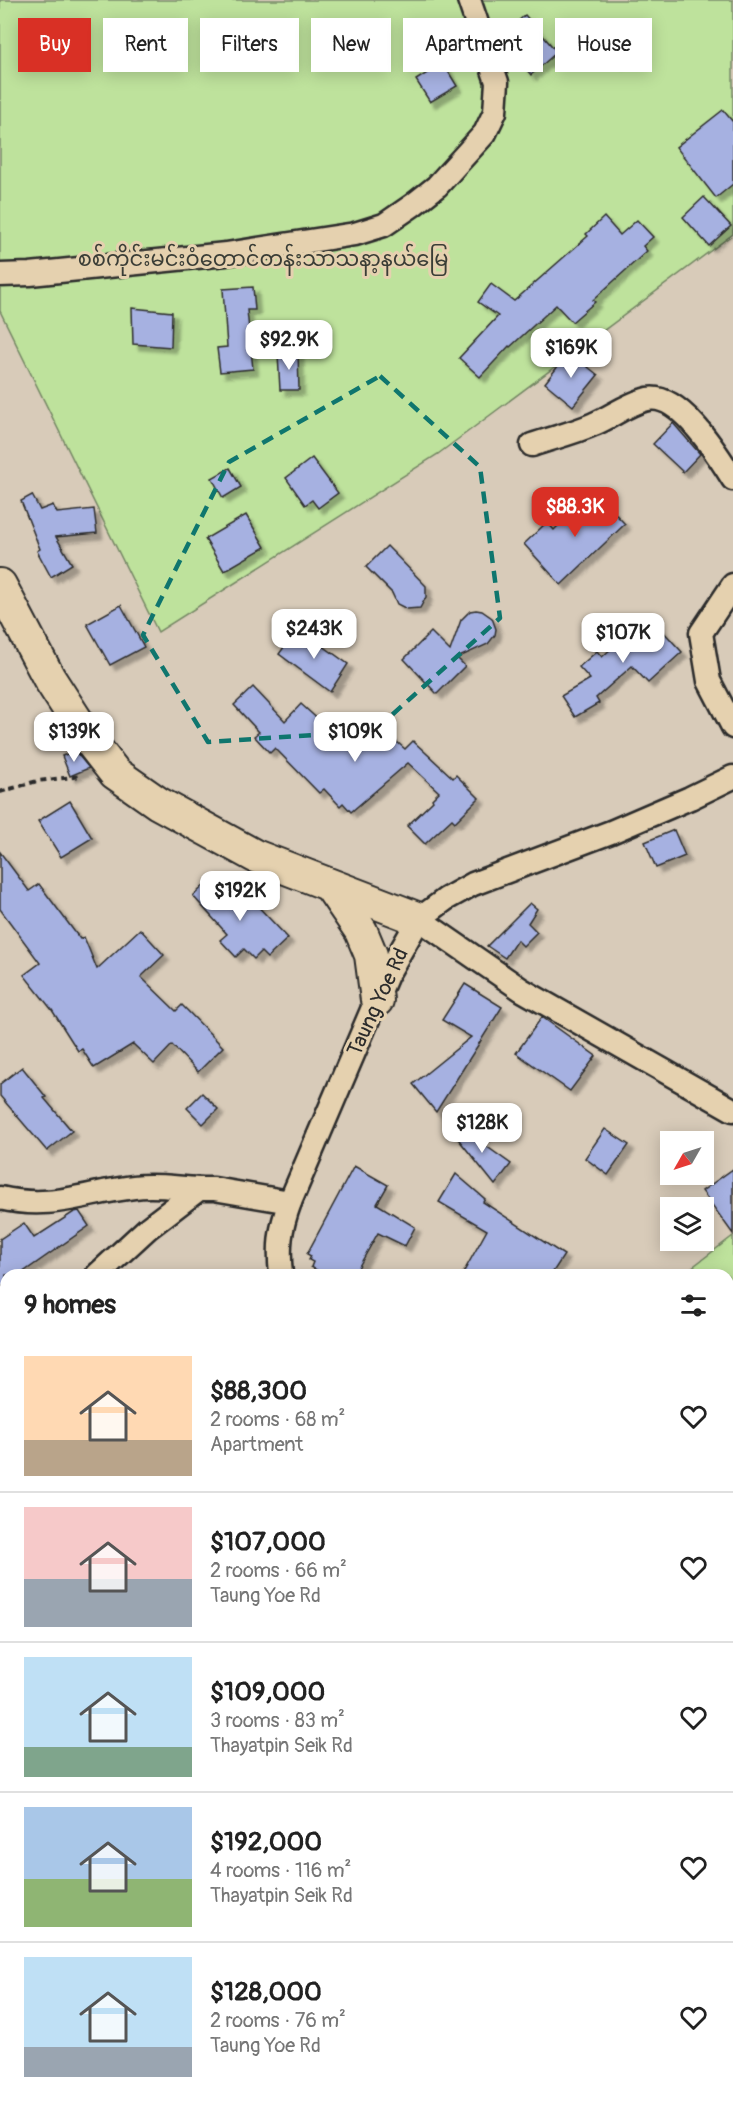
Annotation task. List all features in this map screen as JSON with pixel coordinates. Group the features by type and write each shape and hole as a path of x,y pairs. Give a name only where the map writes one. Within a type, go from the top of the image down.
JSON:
{"street":[{"path":"0,275 226,254 355,234 384,225 413,206 437,186 485,133 495,112 497,82 469,0"},
{"path":"532,445 593,424 646,398 665,401 682,412 714,449 733,479"},
{"path":"0,585 49,678 87,737 115,773 158,803 255,856 419,919 522,990 733,1110"},
{"path":"733,585 701,633 709,681 733,727"},
{"name":"Taung Yoe Rd","path":"281,1269 279,1237 290,1202 387,975 419,919 446,899 473,884 611,832 733,777"},
{"path":"331,887 361,932 371,956 378,1000"},
{"path":"0,1198 28,1203 46,1202 152,1185 214,1189 290,1202"},
{"path":"104,1269 148,1228 199,1189"}],"path":[{"path":"0,792 37,781 115,773"}],"highlighted area":[{"path":"380,376 480,467 500,618 374,731 208,742 143,635 229,462"}],"green space":[{"name":"စစ်ကိုင်းမင်းဝံတောင်တန်းသာသနာ့နယ်မြေ","path":"0,0 733,0 733,234 438,454 158,632 0,311"},
{"path":"733,1236 733,1269 690,1269"}],"building":[{"path":"543,36 555,50 555,54 543,64"},
{"path":"429,72 448,72 457,86 430,102 416,80"},
{"path":"723,110 733,122 733,184 716,198 676,147"},
{"path":"704,197 731,226 709,246 683,217"},
{"path":"604,217 620,235 637,220 653,237 643,246 647,251 572,322 556,305 509,346 480,377 459,358 498,316 478,302 491,284 514,301 588,236 586,234"},
{"path":"253,287 255,310 247,310 253,369 220,372 217,348 227,347 223,289"},
{"path":"132,308 172,312 171,347 133,344"},
{"path":"298,352 299,390 280,390 278,354"},
{"path":"569,352 598,375 573,406 545,383"},
{"path":"673,423 700,454 683,472 653,444"},
{"path":"312,458 338,493 318,508 312,500 305,505 286,478"},
{"path":"230,468 241,487 223,498 212,478"},
{"path":"593,491 625,524 561,585 524,544 547,522 554,530"},
{"path":"32,495 40,510 53,505 57,513 94,509 97,533 56,537 72,564 51,577 37,551 40,549 21,501"},
{"path":"246,515 265,547 224,571 205,539"},
{"path":"387,546 426,586 426,597 420,608 407,609 397,604 392,593 366,567"},
{"path":"121,605 144,647 110,665 87,624"},
{"path":"476,610 492,618 496,629 495,635 488,644 457,658 465,666 437,694 404,659 431,632 450,651 461,620 470,611"},
{"path":"648,615 682,652 648,683 632,666 596,698 599,703 575,717 561,696 590,679 579,667 597,651 602,657"},
{"path":"298,628 348,664 330,692 279,654"},
{"path":"253,687 285,721 301,704 345,744 357,730 368,739 379,726 405,749 413,741 453,778 456,775 479,798 455,822 452,819 425,844 407,826 439,792 408,763 351,812 343,803 340,806 324,789 319,793 275,748 270,753 254,736 259,732 234,705"},
{"path":"75,751 89,768 70,776 62,756"},
{"path":"70,801 92,838 61,857 38,821"},
{"path":"674,830 685,856 656,868 645,842"},
{"path":"0,852 29,891 39,884 80,939 84,937 97,969 140,929 164,955 141,977 176,1011 182,1005 223,1047 198,1072 172,1045 154,1064 133,1044 94,1068 82,1049 78,1051 52,1010 24,975 40,963 0,909"},
{"path":"213,877 240,907 249,897 288,938 267,958 261,952 254,959 244,949 236,957 220,940 227,934 193,896"},
{"path":"530,903 537,909 528,923 537,932 523,946 517,940 505,958 487,946"},
{"path":"465,984 502,1007 436,1112 413,1084 471,1037 442,1020"},
{"path":"542,1017 596,1056 570,1091 516,1053"},
{"path":"22,1067 72,1131 47,1151 0,1096 0,1084"},
{"path":"202,1093 218,1109 203,1124 187,1108"},
{"path":"451,1121 511,1164 495,1185 447,1125"},
{"path":"605,1129 629,1145 608,1175 585,1158"},
{"path":"354,1166 388,1185 377,1204 415,1227 405,1246 378,1233 357,1269 314,1269 311,1267 313,1262 309,1260 311,1256 307,1254"},
{"path":"733,1169 733,1234 714,1208 714,1197 706,1197 702,1191 714,1185 714,1182"},
{"path":"456,1174 485,1199 483,1202 564,1255 555,1269 465,1269 487,1230 439,1202"},
{"path":"79,1211 89,1226 28,1269 0,1269 0,1239 24,1223 34,1238"}]}
